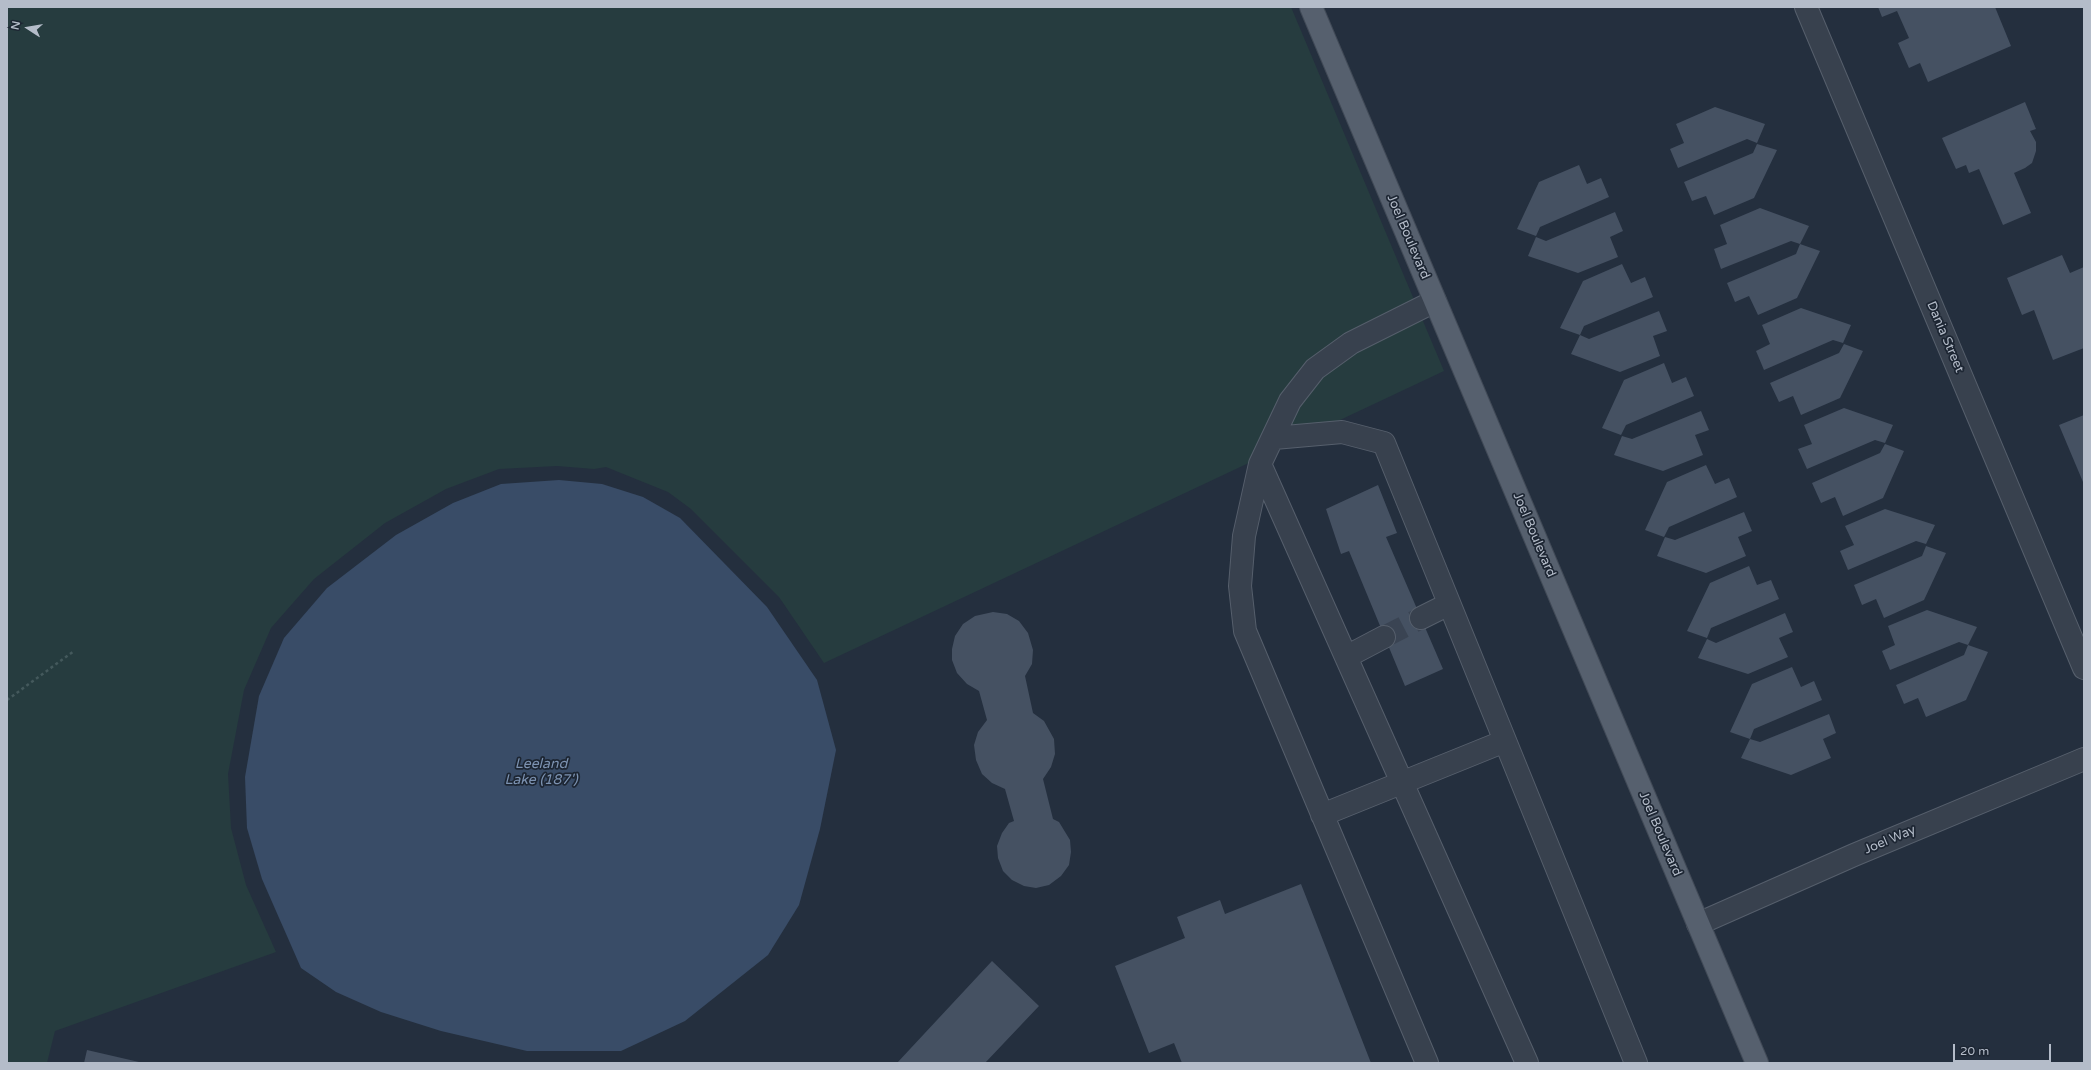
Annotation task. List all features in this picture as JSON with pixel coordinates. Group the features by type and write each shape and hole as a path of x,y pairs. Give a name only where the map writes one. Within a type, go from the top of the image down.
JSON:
{"main road":[{"name":"Joel Boulevard","path":"1311,7 1756,1063"}],"street":[{"name":"Dania Street","path":"1806,7 2084,668"},
{"path":"1427,1063 1245,631 1240,586 1244,536 1260,464 1274,438 1290,401 1315,369 1351,343 1435,301"},
{"path":"1274,438 1342,432 1384,443 1636,1063"},
{"path":"1260,464 1527,1063"},
{"path":"1421,618 1449,604"},
{"path":"1346,657 1384,637"},
{"path":"1322,815 1505,741"},
{"name":"Joel Way","path":"1698,924 1854,855 2084,759"}],"path":[{"path":"7,700 74,651"}],"green space":[{"path":"7,7 1291,7 1444,371 824,663 779,597 691,509 668,492 606,467 594,469 557,466 499,469 446,489 385,523 314,579 271,628 244,690 228,774 231,828 246,885 276,952 55,1031 47,1063 7,1063"}],"water":[{"name":"Leeland Lake (187')","path":"559,480 602,484 643,497 680,518 767,607 817,680 836,750 820,829 799,905 768,955 685,1021 621,1051 527,1051 441,1031 381,1012 336,992 301,968 262,879 247,828 245,777 259,696 284,638 327,588 396,535 453,503 501,484"}],"building":[{"path":"1878,7 1995,7 2011,46 1928,82 1920,63 1909,68 1898,43 1909,38 1897,11 1882,17"},
{"path":"2025,102 2036,129 2030,131 2036,142 2036,151 2032,163 2014,173 2031,213 2003,225 1979,169 1969,173 1966,165 1956,169 1942,138"},
{"path":"1715,107 1765,124 1757,143 1747,139 1678,168 1670,149 1684,143 1676,124"},
{"path":"1757,144 1777,150 1754,198 1714,215 1706,196 1692,201 1684,182 1753,153"},
{"path":"1579,165 1587,184 1601,178 1609,197 1540,227 1536,236 1517,229 1539,182"},
{"path":"1760,208 1809,226 1800,244 1791,241 1721,269 1714,249 1727,244 1720,225"},
{"path":"1615,212 1623,231 1610,237 1618,257 1578,273 1528,256 1536,237 1546,241"},
{"path":"1800,244 1820,251 1797,298 1758,315 1749,296 1735,302 1727,283 1796,254"},
{"path":"2062,255 2070,273 2084,267 2084,348 2053,360 2034,310 2022,315 2007,278"},
{"path":"1622,264 1631,283 1645,277 1653,297 1584,326 1580,335 1560,328 1583,281"},
{"path":"1801,308 1851,325 1843,343 1833,340 1764,370 1756,351 1770,344 1762,325"},
{"path":"1659,311 1667,331 1653,336 1660,356 1620,372 1571,354 1580,335 1589,339"},
{"path":"1844,344 1863,351 1840,398 1801,415 1793,396 1779,402 1770,383 1839,353"},
{"path":"1664,363 1672,383 1686,377 1694,396 1626,425 1621,435 1602,428 1624,380"},
{"path":"1844,408 1893,425 1885,443 1875,440 1807,469 1798,449 1812,444 1804,425"},
{"path":"1701,411 1709,430 1695,435 1703,455 1663,471 1614,455 1622,436 1632,439"},
{"path":"2084,415 2084,481 2083,482 2059,425"},
{"path":"1885,444 1904,451 1883,498 1843,516 1835,497 1821,503 1812,483 1880,453"},
{"path":"1706,465 1715,484 1729,478 1737,497 1669,527 1664,537 1645,530 1667,482"},
{"path":"1378,485 1397,533 1386,537 1443,669 1405,686 1349,551 1341,554 1326,509"},
{"path":"1885,509 1935,525 1926,544 1916,541 1848,570 1840,551 1854,545 1845,526"},
{"path":"1744,512 1752,531 1738,537 1746,556 1706,573 1657,556 1665,537 1675,540"},
{"path":"1926,546 1946,553 1924,600 1884,618 1876,599 1862,605 1854,585 1922,556"},
{"path":"1749,566 1757,585 1771,580 1779,599 1711,628 1707,638 1687,631 1710,583"},
{"path":"1927,610 1977,627 1968,645 1959,642 1890,670 1882,651 1895,645 1888,626"},
{"path":"993,612 1007,614 1019,621 1028,633 1033,650 1032,664 1025,676 1033,713 1044,721 1054,739 1055,754 1051,767 1043,779 1053,819 1059,822 1070,840 1071,852 1069,865 1061,876 1049,885 1036,888 1024,886 1012,880 1003,871 998,858 997,846 1002,833 1009,823 1014,821 1005,789 992,783 982,774 976,760 974,745 978,732 987,720 979,691 967,684 957,673 952,660 952,649 955,636 963,624 975,616"},
{"path":"1785,613 1793,632 1779,638 1788,657 1748,674 1698,658 1707,639 1716,643"},
{"path":"1968,645 1988,652 1966,700 1926,717 1918,698 1904,704 1896,685 1964,655"},
{"path":"1792,667 1801,687 1814,681 1822,700 1754,729 1750,739 1730,732 1752,684"},
{"path":"1829,714 1836,733 1823,739 1831,758 1791,775 1741,758 1750,739 1760,742"},
{"path":"1301,884 1371,1063 1182,1063 1174,1043 1149,1053 1115,966 1185,938 1177,917 1220,900 1225,914"},
{"path":"992,961 1039,1006 985,1063 897,1063"},
{"path":"87,1050 139,1062 139,1063 84,1063"}],"tunnel":[{"path":"1384,637 1421,618"}]}
